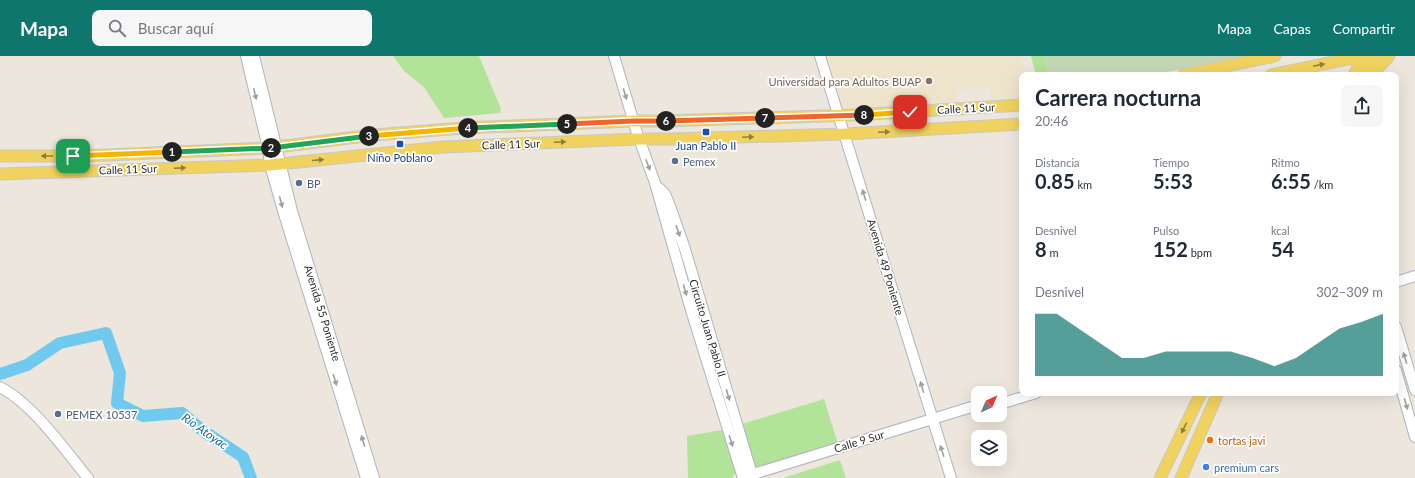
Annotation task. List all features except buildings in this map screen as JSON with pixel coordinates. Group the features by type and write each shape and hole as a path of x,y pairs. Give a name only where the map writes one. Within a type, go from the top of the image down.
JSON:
{"main road":[{"path":"246,56 272,147"},
{"path":"254,56 272,147"},
{"name":"Circuito Juan Pablo II","path":"614,56 633,121 655,183 691,310 746,477"},
{"name":"Avenida 49 Poniente","path":"820,56 951,478"},
{"path":"1198,72 1275,56"},
{"path":"1286,72 1363,56"},
{"path":"1355,72 1363,56"},
{"path":"1367,72 1374,56"},
{"path":"1374,72 1389,56"},
{"name":"Calle 11 Sur","path":"0,156 84,156 272,147 373,135 463,128 633,121 839,116 1019,105"},
{"name":"Calle 11 Sur","path":"0,174 275,164 443,147 639,139 845,134 1019,124"},
{"name":"Avenida 55 Poniente","path":"272,147 284,214 366,478"},
{"name":"Avenida 55 Poniente","path":"275,164 292,211 374,478"},
{"path":"1399,281 1415,276"},
{"path":"1399,337 1415,390"},
{"path":"1399,381 1415,437"},
{"path":"3,391 38,425 81,478"},
{"path":"3,391 26,406 88,478"},
{"path":"1007,396 1019,393"},
{"path":"1007,402 1026,396"},
{"path":"1160,478 1200,396"},
{"path":"1181,478 1217,396"},
{"name":"Calle 9 Sur","path":"763,478 971,407"},
{"name":"Calle 9 Sur","path":"746,477 933,421 971,413"}],"shaded area":[{"name":"Universidad para Adultos BUAP","path":"828,56 1020,56 1025,72 1019,72 1019,100 991,101 989,87 955,90 956,102 848,110 842,107"}],"green space":[{"path":"393,56 479,56 501,109 500,113 444,118 424,87 404,71"},
{"path":"1031,56 1044,56 1047,72 1035,72"},
{"path":"1044,56 1247,56 1167,72 1047,72"},
{"path":"824,399 838,444 756,469 742,424"},
{"path":"722,430 736,473 732,478 688,478 687,436"},
{"path":"840,460 846,478 783,478"}],"waterway":[{"name":"Río Atoyac","path":"0,374 27,365 60,343 106,333 120,373 117,403 143,416 182,413 202,430 243,457 251,478"}],"place":[{"name":"Universidad para Adultos BUAP","path":"929,81"},
{"name":"Juan Pablo II","path":"706,132"},
{"name":"Niño Poblano","path":"400,144"},
{"name":"Pemex","path":"675,161"},
{"name":"BP","path":"299,183"},
{"name":"PEMEX 10537","path":"58,414"},
{"name":"tortas javi","path":"1210,440"},
{"name":"premium cars","path":"1206,467"}],"route":[{"path":"73,156 268,148 373,135 463,128 910,112"}]}
